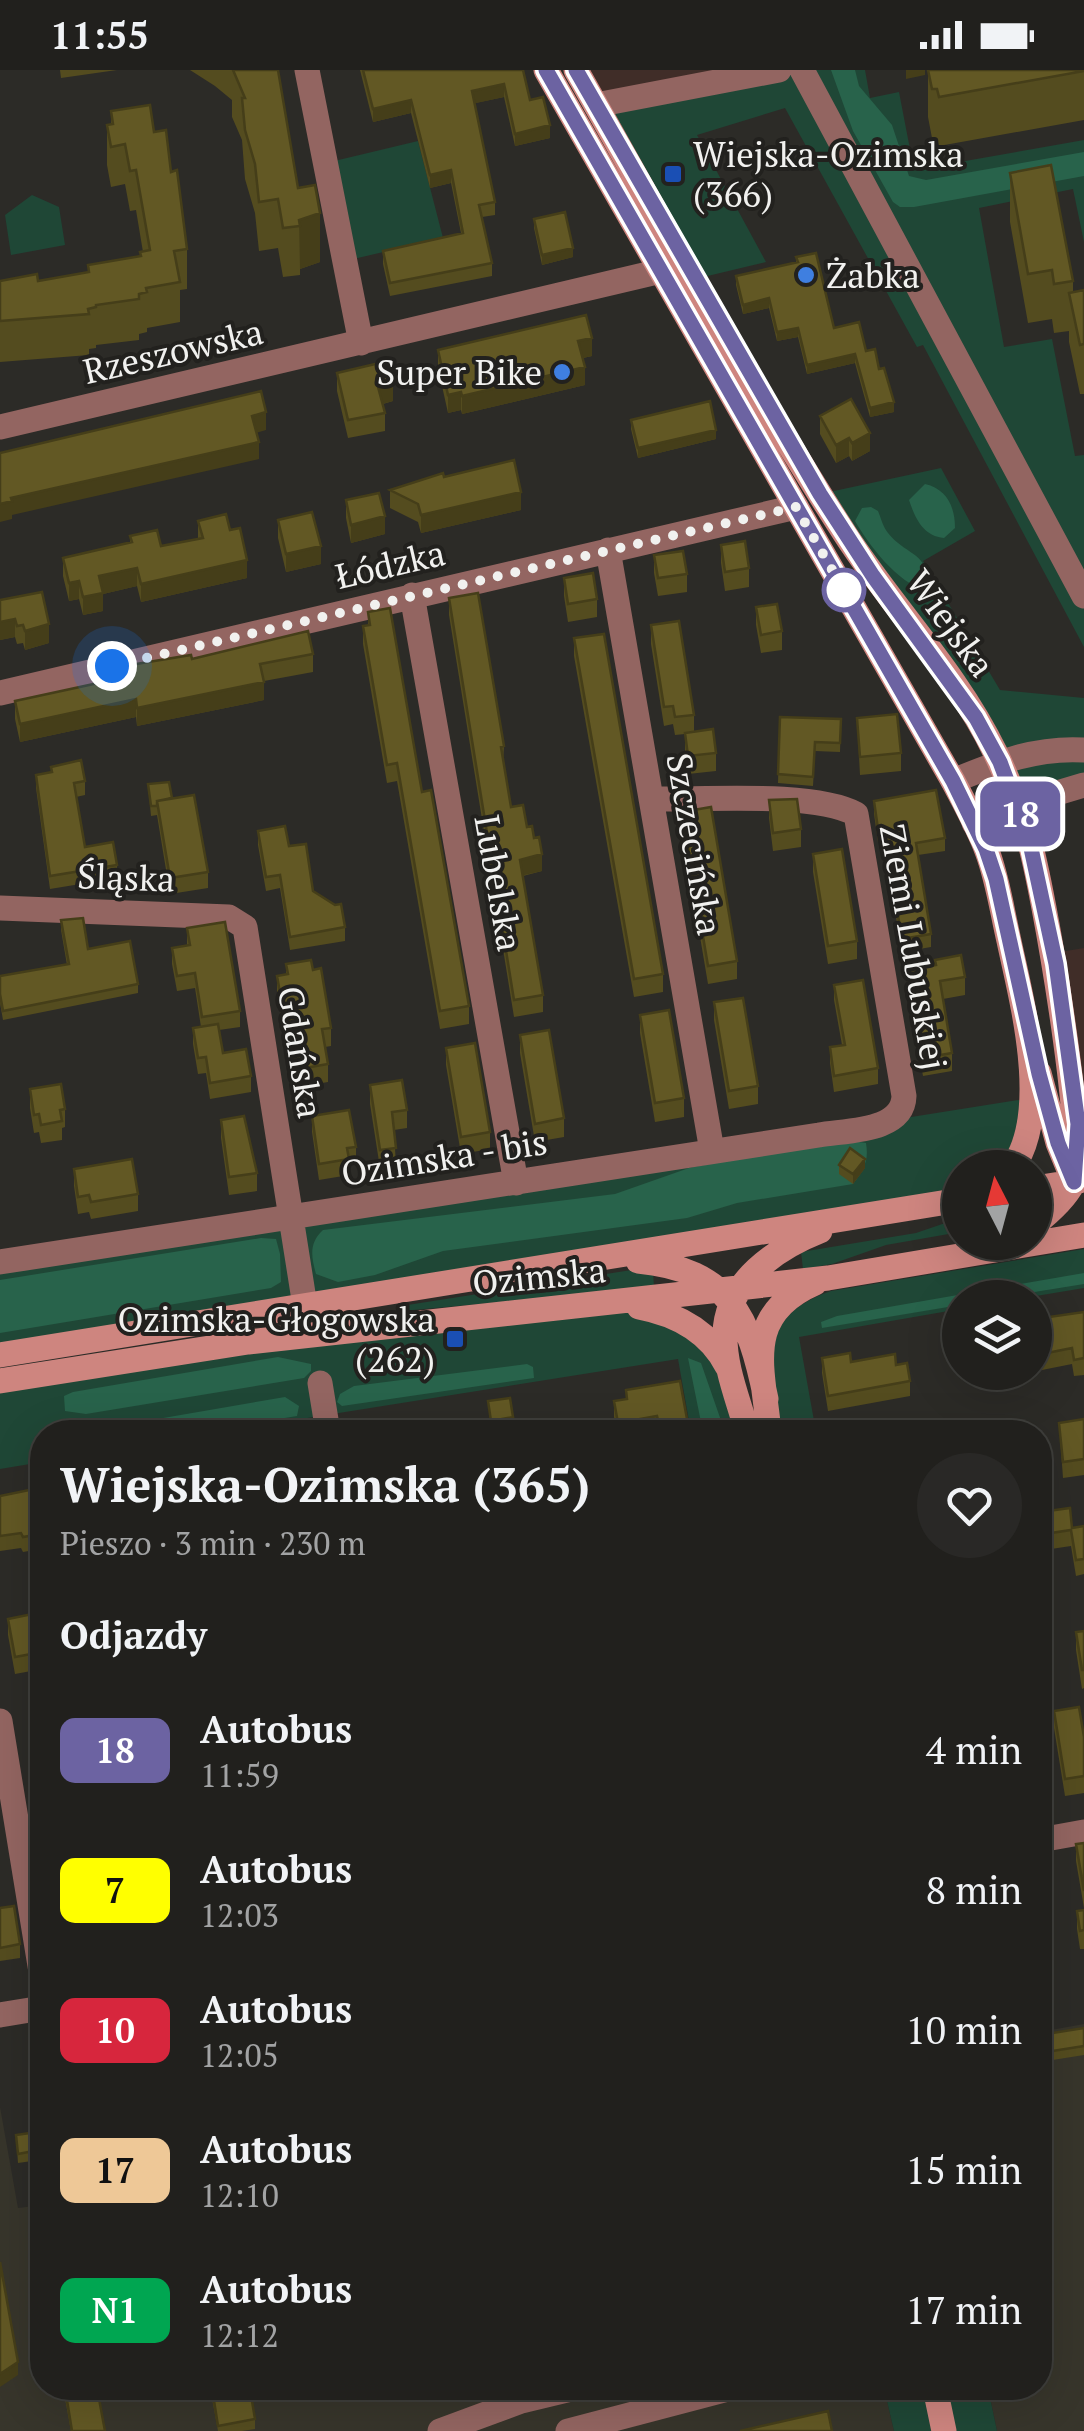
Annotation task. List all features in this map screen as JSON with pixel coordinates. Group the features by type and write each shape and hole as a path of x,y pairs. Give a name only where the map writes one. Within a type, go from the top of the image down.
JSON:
{"street":[{"path":"307,70 361,342"},
{"name":"Wiejska","path":"546,70 974,822 996,879 1028,1029 1031,1081 1022,1150"},
{"name":"Wiejska","path":"576,70 837,522 976,718 1000,762 1017,805 1044,902 1072,1066 1081,1183"},
{"path":"596,106 779,70"},
{"path":"802,70 1084,596"},
{"name":"Rzeszowska","path":"0,427 661,271"},
{"name":"Łódzka","path":"0,692 796,507"},
{"name":"Szczecińska","path":"608,550 712,1150"},
{"name":"Lubelska","path":"412,595 516,1182"},
{"path":"953,781 1000,762 1048,750 1084,750"},
{"path":"974,822 1084,785"},
{"name":"Ziemi Lubuskiej","path":"651,799 813,801 842,806 856,814 904,1096 898,1117"},
{"name":"Śląska","path":"0,908 229,916 246,928"},
{"name":"Gdańska","path":"246,928 305,1306"},
{"path":"1028,1029 1058,1143 1081,1183"},
{"path":"1072,1066 1084,1090"},
{"name":"Ozimska - bis","path":"0,1262 853,1129 898,1117"},
{"path":"1052,1186 1081,1183"},
{"path":"1052,1209 1081,1183"},
{"name":"Ozimska","path":"0,1355 942,1202"},
{"path":"744,1420 725,1336 732,1295 761,1265 790,1244 829,1227 897,1210"},
{"name":"Ozimska","path":"1052,1239 1084,1235"},
{"name":"Ozimska","path":"0,1381 248,1342 732,1295 942,1257"},
{"path":"591,1260 640,1261 687,1269 732,1295 749,1334 766,1399"},
{"path":"768,1420 762,1342 769,1318 799,1290 828,1278"},
{"path":"609,1304 655,1310 697,1330 720,1353 734,1382"},
{"path":"320,1382 326,1420"},
{"path":"0,1721 30,1905"},
{"path":"1052,1838 1084,1832"},
{"path":"0,2015 30,2010"},
{"path":"440,2431 532,2400"},
{"path":"568,2431 686,2400"},
{"path":"938,2400 944,2431"}],"shaded area":[{"path":"576,70 779,70 596,105"},
{"path":"1084,948 1084,1090 1072,1066 1054,953"},
{"path":"1084,2024 1084,2431 997,2431 991,2400 1052,2400 1052,2030"},
{"path":"0,2107 18,2208 30,2206 30,2400 887,2400 894,2431 0,2431"}],"green space":[{"path":"779,70 865,70 870,98 899,92 914,170 1084,140 1084,242 1073,189 979,208 1004,347 1052,339 1075,456 1084,455 1084,647 923,345 917,347 785,108 697,135 766,262 695,279 596,105"},
{"path":"831,70 855,70 859,86 892,125 909,176 926,180 1084,152 1084,176 900,207 893,202 853,131"},
{"path":"418,141 443,238 345,261 326,163"},
{"path":"32,195 59,207 65,245 11,255 5,215"},
{"path":"941,468 975,531 923,561 1000,690 1084,698 1084,785 1017,805 820,494"},
{"path":"925,484 939,490 951,506 955,528 944,538 925,530 909,500"},
{"path":"862,508 878,511 895,541 922,562 925,589 895,572 855,521"},
{"path":"1031,1098 1017,1150 942,1150 942,1201 0,1355 0,1262"},
{"path":"839,1139 866,1143 865,1165 853,1184 737,1203 687,1218 443,1251 375,1275 338,1282 316,1274 314,1267 313,1245 323,1230 615,1194 689,1168"},
{"path":"942,1224 942,1235 886,1245 832,1264 803,1269 801,1252 916,1233"},
{"path":"261,1238 276,1239 280,1254 281,1282 271,1288 0,1333 0,1280"},
{"path":"1084,1249 1084,1288 1052,1293 1052,1280 942,1280 942,1312 799,1337 814,1420 774,1420 773,1346 790,1314 831,1291 1018,1260 1052,1260 1052,1254"},
{"path":"638,1269 653,1270 654,1288 402,1311 401,1306"},
{"path":"1084,1273 1084,1284 1052,1289 1052,1280 1044,1280"},
{"path":"942,1298 942,1308 822,1328 821,1322"},
{"path":"609,1304 702,1333 742,1420 689,1420 678,1359 294,1420 30,1420 30,1464 0,1469 0,1381"},
{"path":"278,1357 311,1364 311,1371 304,1378 86,1414 65,1411 64,1396 73,1392"},
{"path":"688,1358 701,1363 721,1420 701,1420"},
{"path":"527,1364 533,1367 534,1378 342,1406 337,1402 340,1394 354,1386"},
{"path":"285,1397 299,1406 297,1416 272,1420 152,1420"},
{"path":"887,2400 991,2400 997,2431 894,2431"}],"building":[{"path":"233,70 278,70 298,188 315,185 320,213 299,220 300,226 283,228 278,199 259,202 255,164 245,130 245,98"},
{"path":"363,70 523,70 530,100 543,97 550,125 515,134 504,84 472,91 495,202 479,205 492,263 390,283 383,251 463,233 451,170 430,175 411,100 373,109"},
{"path":"928,70 1084,71 939,97 937,89 932,89"},
{"path":"150,105 154,132 166,130 171,172 177,170 187,249 174,251 180,282 146,288 139,299 96,305 88,309 89,314 0,321 0,281 37,274 38,281 89,272 88,265 141,256 140,252 150,250 136,170 130,171 125,144 111,147 107,125 113,124 111,111"},
{"path":"1051,165 1073,281 1054,284 1052,270 1028,274 1010,173"},
{"path":"565,212 573,248 542,255 534,219"},
{"path":"816,253 834,328 859,322 866,351 875,349 894,402 870,408 855,354 807,365 798,328 777,332 769,298 743,305 736,276 798,262 796,257"},
{"path":"1084,290 1084,344 1080,345 1069,293"},
{"path":"586,315 592,338 578,341 585,367 462,396 461,392 448,395 438,350"},
{"path":"388,361 393,383 378,387 385,413 348,420 337,373"},
{"path":"261,391 266,412 252,416 259,442 11,498 12,501 0,504 0,453"},
{"path":"851,399 870,433 852,443 849,438 836,445 820,416"},
{"path":"710,401 716,430 638,448 631,420"},
{"path":"514,460 521,492 421,515 418,504 390,490 443,473 444,477"},
{"path":"379,493 385,516 351,525 346,500"},
{"path":"312,512 321,546 286,554 278,520"},
{"path":"226,514 230,530 240,528 247,560 141,584 137,568 99,576 103,593 83,597 79,581 69,583 63,558 132,542 130,536 157,530 161,546 203,538 198,521"},
{"path":"745,541 749,568 725,572 721,545"},
{"path":"683,551 687,574 658,578 654,555"},
{"path":"593,573 597,599 568,604 564,578"},
{"path":"42,592 49,624 25,631 15,619 0,622 0,600"},
{"path":"478,593 511,807 523,805 527,827 532,826 534,838 539,837 542,854 520,860 543,995 514,1000 449,598"},
{"path":"777,604 782,631 761,635 756,607"},
{"path":"390,608 422,792 431,790 469,1006 440,1011 397,763 387,765 363,626 370,625 368,612"},
{"path":"679,621 694,715 675,717 673,706 664,707 651,625"},
{"path":"308,631 313,654 260,664 264,682 137,708 136,699 20,724 15,701 126,677 124,666 191,655 192,659"},
{"path":"604,634 663,974 634,979 574,638"},
{"path":"897,714 901,753 860,757 857,718"},
{"path":"780,717 841,719 840,743 815,742 813,777 778,774"},
{"path":"713,729 716,753 688,756 685,733"},
{"path":"81,760 85,781 74,783 85,847 113,842 117,865 50,876 36,775"},
{"path":"169,782 172,798 151,806 148,784"},
{"path":"936,790 945,838 916,843 931,934 902,939 883,828 878,829 874,801"},
{"path":"194,795 208,872 170,878 157,801"},
{"path":"797,799 801,829 773,833 769,800"},
{"path":"711,807 737,961 708,966 682,812"},
{"path":"285,826 289,846 306,844 313,891 335,905 341,904 345,927 290,937 280,875 266,877 258,831"},
{"path":"842,849 857,941 828,946 813,854"},
{"path":"83,918 88,949 130,941 138,984 3,1011 0,976 69,964 61,920"},
{"path":"225,922 240,1011 202,1017 195,973 177,976 172,948 190,945 187,928"},
{"path":"961,955 965,977 940,981 952,1053 923,1058 907,970"},
{"path":"311,960 313,970 321,968 331,1028 322,1029 328,1064 293,1070 288,1040 301,1038 297,1002 282,1004 277,976 288,974 286,964"},
{"path":"863,980 878,1068 834,1076 830,1047 845,1045 834,985"},
{"path":"743,998 758,1086 729,1091 714,1002"},
{"path":"669,1010 684,1098 655,1103 640,1015"},
{"path":"218,1024 223,1053 246,1049 251,1076 210,1083 206,1057 198,1058 193,1028"},
{"path":"549,1030 564,1118 535,1124 520,1035"},
{"path":"475,1043 490,1132 461,1137 446,1048"},
{"path":"402,1080 407,1110 392,1112 396,1148 380,1150 370,1085"},
{"path":"61,1084 65,1109 60,1110 62,1121 41,1125 39,1114 34,1115 30,1089"},
{"path":"349,1110 356,1147 347,1148 349,1159 319,1164 312,1116"},
{"path":"244,1116 257,1173 229,1177 221,1120"},
{"path":"850,1148 865,1159 853,1174 839,1165"},
{"path":"132,1159 138,1194 91,1202 89,1195 78,1197 74,1169"},
{"path":"1084,1312 1084,1358 1074,1360 1072,1348 1052,1352 1052,1317"},
{"path":"850,1353 851,1362 895,1354 896,1365 907,1363 910,1381 828,1396 822,1358"},
{"path":"680,1381 687,1419 658,1420 657,1416 617,1420 614,1401 627,1399 626,1390"},
{"path":"510,1398 513,1417 491,1420 488,1401"},
{"path":"1084,1419 1084,1459 1063,1462 1059,1423"},
{"path":"30,1490 30,1536 0,1536 0,1496"},
{"path":"1070,1508 1072,1528 1084,1526 1084,1559 1076,1560 1071,1530 1052,1533 1052,1510"},
{"path":"30,1614 30,1654 15,1657 8,1619"},
{"path":"1084,1631 1084,1670 1082,1670 1076,1632"},
{"path":"1079,1707 1084,1776 1065,1779 1054,1711"},
{"path":"1084,1843 1084,1891 1076,1844"},
{"path":"14,1906 20,1944 0,1948 0,1908"},
{"path":"1084,1910 1084,1930 1080,1931 1077,1911"},
{"path":"1084,2028 1084,2046 1052,2051 1052,2033"},
{"path":"30,2133 30,2152 18,2154 16,2135"},
{"path":"0,2262 18,2362 0,2374"},
{"path":"67,2400 99,2400 105,2431 72,2431"},
{"path":"214,2400 252,2400 255,2419 218,2426"},
{"path":"828,2411 832,2431 740,2431"}],"bus line":[{"name":"18","path":"546,70 979,832 996,879 1039,1074 1058,1143 1074,1182 1078,1124 1056,964 1029,839 1000,762 976,718 873,576 820,494 576,70"}],"place":[{"name":"Wiejska-Ozimska (366)","path":"673,174"},
{"name":"Żabka","path":"806,275"},
{"name":"Super Bike","path":"562,372"},
{"name":"Ozimska-Głogowska (262)","path":"455,1339"}],"route":[{"path":"112,666 796,507 846,594 844,590"}]}
